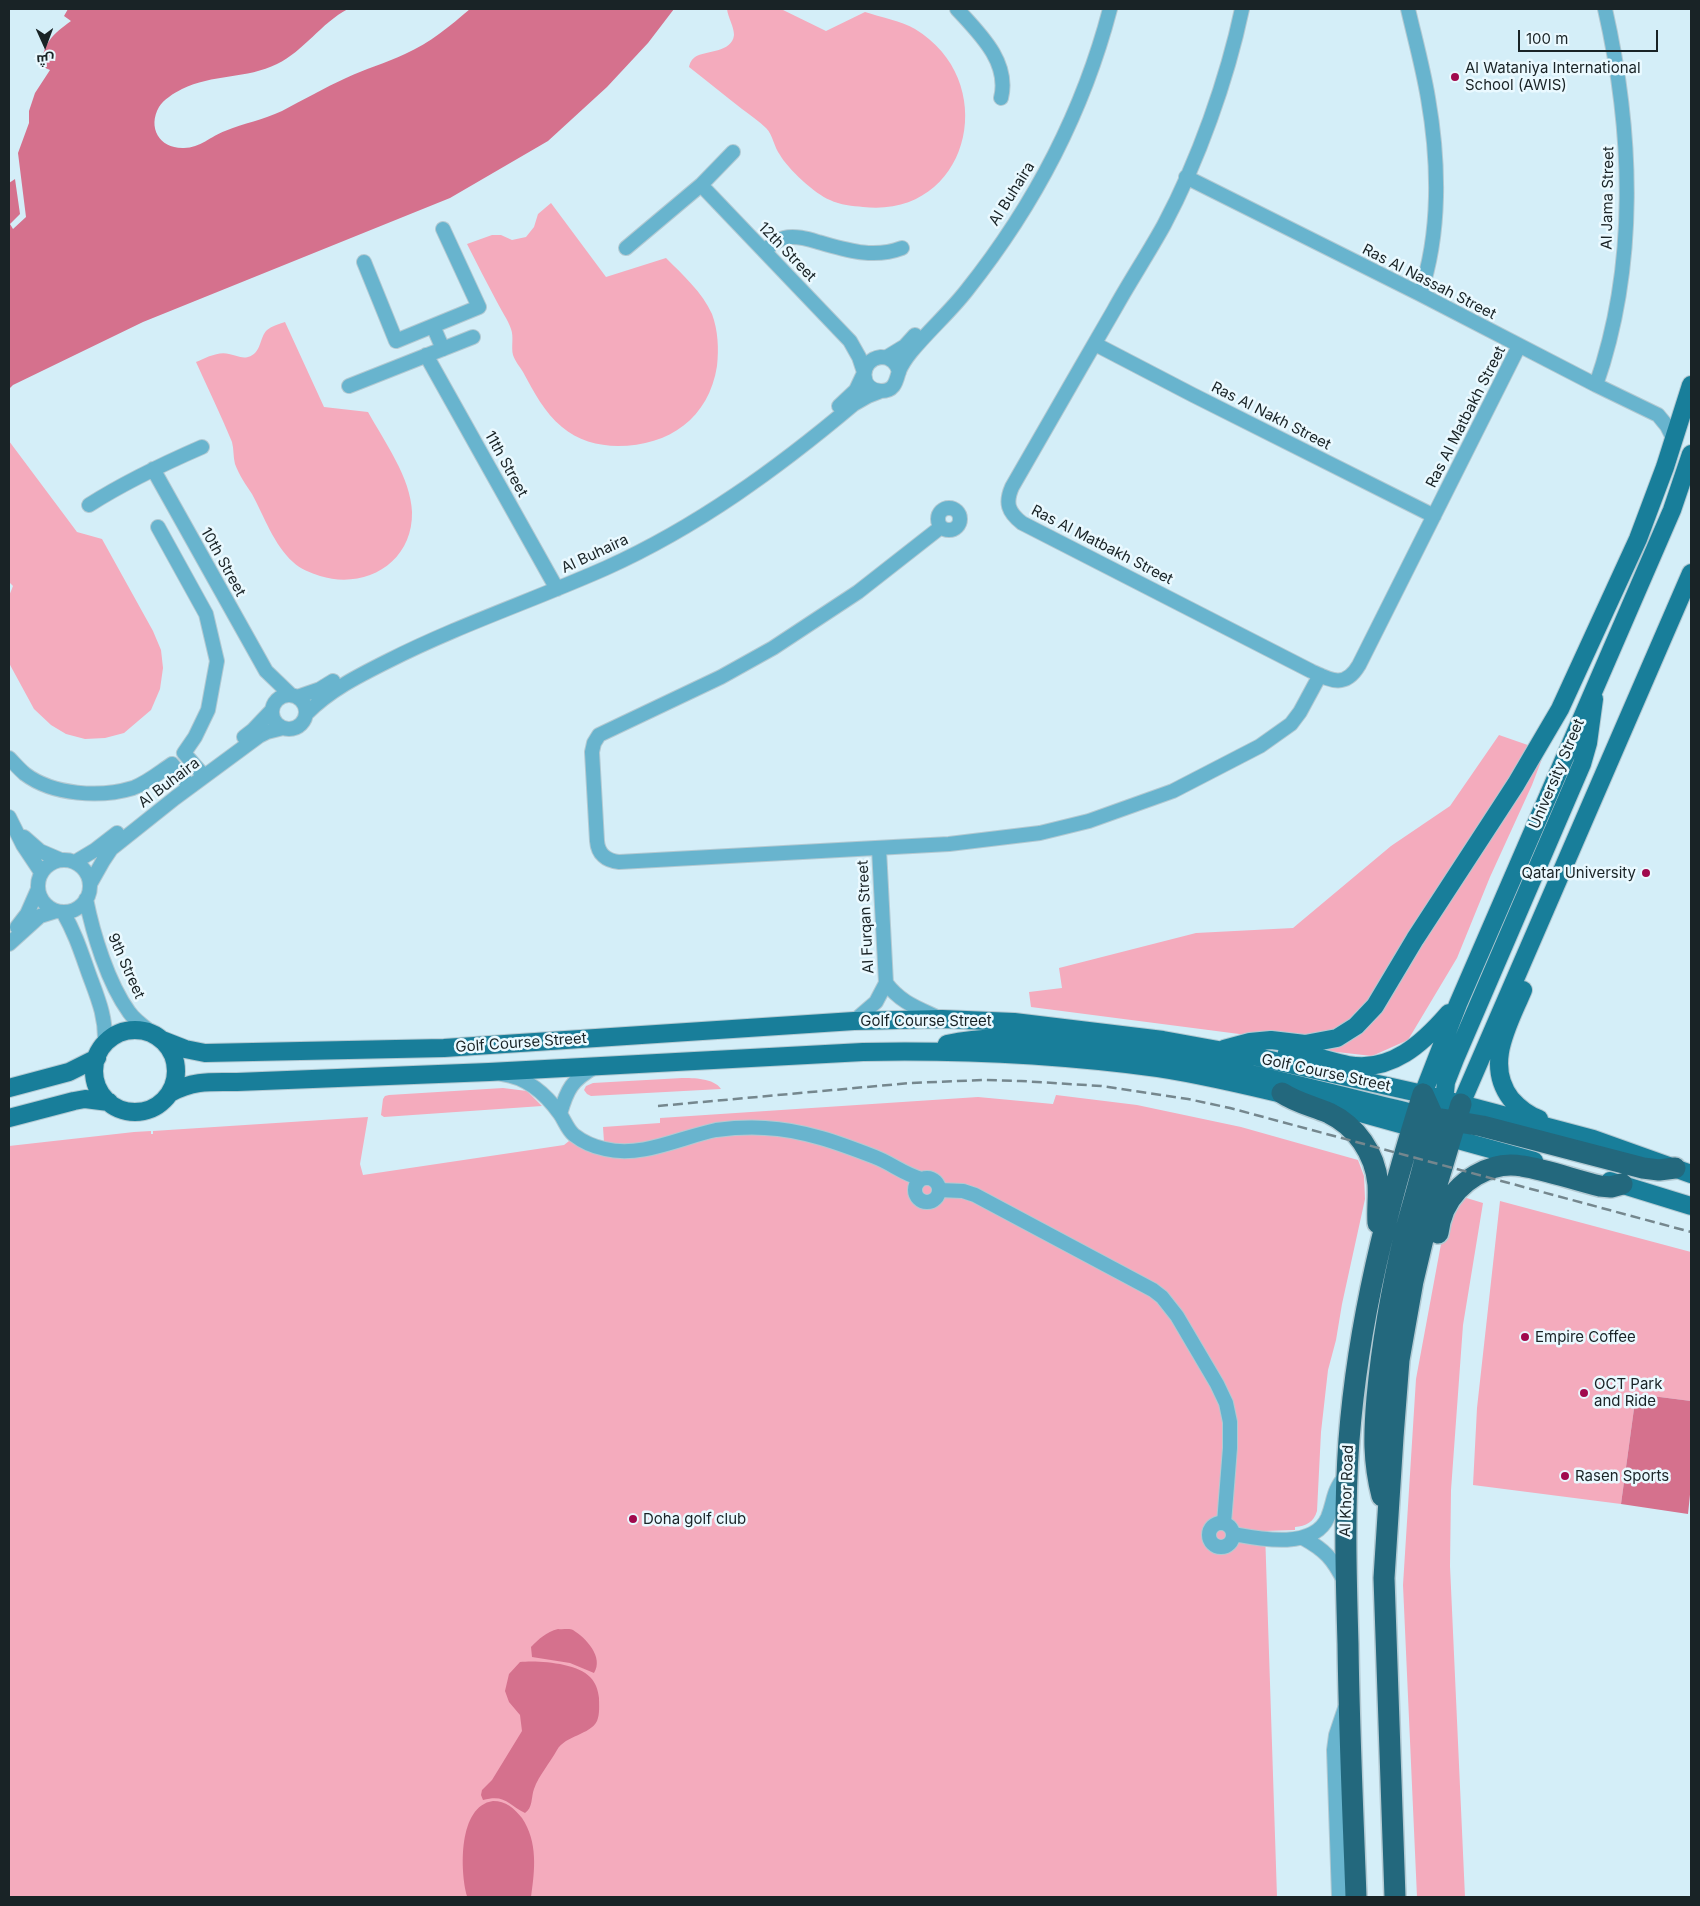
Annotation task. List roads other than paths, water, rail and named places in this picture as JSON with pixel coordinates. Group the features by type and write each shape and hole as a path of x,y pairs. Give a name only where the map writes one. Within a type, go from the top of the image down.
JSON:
{"highway":[{"path":"1282,1093 1294,1101 1339,1119 1362,1141 1372,1160 1377,1176 1378,1222 1382,1239"},
{"path":"1437,1116 1643,1168 1683,1171"},
{"path":"1395,1897 1384,1578 1399,1360 1413,1281 1432,1201 1437,1116"},
{"path":"1388,1507 1382,1496 1376,1468 1374,1442 1378,1382 1397,1271 1437,1116"},
{"name":"Al Khor Road","path":"1356,1897 1348,1698 1346,1584 1349,1438 1360,1348 1373,1274 1382,1239 1437,1116"},
{"path":"1399,1360 1411,1348 1415,1337 1444,1211 1454,1194 1468,1180 1485,1171 1512,1165 1600,1186 1611,1187 1622,1184"}],"main road":[{"path":"1219,1050 1257,1041 1271,1040 1305,1044 1326,1041 1336,1038 1356,1026 1375,1006 1436,907 1516,784 1560,709 1638,539 1691,386"},
{"path":"1672,443 1672,510"},
{"name":"University Street","path":"1437,1116 1458,1004 1594,686 1672,510 1691,454"},
{"path":"1437,1116 1547,904 1691,573"},
{"path":"1437,1116 1446,1082 1455,1059 1582,764 1591,727 1594,686"},
{"path":"1547,904 1547,929 1500,1046 1498,1065 1508,1094 1525,1112 1536,1118 1579,1130 1593,1139"},
{"path":"1257,1057 1271,1052 1291,1052 1349,1065 1367,1065 1389,1061 1409,1052 1420,1044 1458,1004"},
{"name":"Golf Course Street","path":"158,1038 185,1049 205,1053 444,1048 854,1021 942,1019 1014,1022 1090,1030 1163,1040 1257,1057 1437,1116 1622,1184 1691,1206"},
{"path":"9,1088 69,1072 101,1051 115,1036 128,1031 142,1031 158,1038 171,1051 176,1065 176,1079 170,1093 155,1107 142,1111 128,1111 109,1102 85,1099 9,1118"},
{"path":"925,1051 962,1041 999,1038 1099,1046 1243,1071 1437,1116"},
{"path":"101,1051 95,1074 96,1082 99,1090 109,1102"},
{"name":"Golf Course Street","path":"170,1093 187,1084 199,1082 489,1072 863,1052 1006,1053 1159,1068 1226,1080 1324,1103 1437,1116 1593,1139 1683,1171"}],"street":[{"path":"958,9 989,44 1002,78 1001,98"},
{"name":"Al Buhaira","path":"899,372 912,352 966,292 1025,193 1058,130 1085,65 1102,9"},
{"name":"Al Buhaira","path":"882,357 905,346 948,301 998,241 1031,197 1065,134 1095,61 1110,9"},
{"name":"Ras Al Matbakh Street","path":"1242,9 1228,64 1186,177 1164,224 1012,487 1008,499 1009,510 1022,523 1320,675 1336,681 1346,678 1355,671 1520,346"},
{"path":"1408,9 1428,99 1435,160 1435,204 1431,252 1428,271 1420,294"},
{"name":"Al Jama Street","path":"1596,386 1612,334 1626,236 1626,149 1622,104 1605,9"},
{"path":"626,248 701,185 733,152"},
{"name":"Ras Al Nassah Street","path":"1186,177 1420,294 1596,386 1658,415"},
{"name":"12th Street","path":"701,185 850,341 859,357 864,373"},
{"path":"364,262 396,341 479,307 443,229"},
{"path":"764,251 779,240 793,237 808,239 847,250 869,253 885,254 902,248"},
{"path":"433,326 443,349"},
{"path":"349,386 473,337"},
{"name":"12th Street","path":"850,341 882,357"},
{"name":"Ras Al Nakh Street","path":"1095,344 1434,516"},
{"name":"11th Street","path":"426,355 555,586"},
{"path":"882,357 895,363 899,372 898,380 894,386 888,390 881,391 869,386 864,373 868,363 882,357"},
{"name":"Al Buhaira","path":"796,446 847,400 856,390 864,373"},
{"name":"Al Buhaira","path":"306,714 323,697 340,686 413,648 630,552 728,500 796,446 854,404 881,391"},
{"path":"1672,443 1667,426 1658,415 1674,411 1684,404"},
{"path":"89,505 153,469 202,447"},
{"name":"10th Street","path":"153,469 266,671 273,708"},
{"path":"941,527 890,569 773,648 712,681 605,732 596,739 592,748 597,845 600,852 614,862 628,862 949,844 1040,833 1089,821 1141,804 1203,777 1276,736 1291,724 1300,712 1320,675"},
{"path":"9,758 25,774 45,785 92,793 115,792 134,787 172,764 184,753 195,737 208,710 217,661 206,614 158,528"},
{"name":"Al Buhaira","path":"294,696 326,686 410,641 448,624 555,586"},
{"name":"10th Street","path":"266,671 294,696"},
{"path":"294,696 304,704 306,714 303,722 297,727 283,728 274,721 273,708 281,697 294,696"},
{"name":"Al Buhaira","path":"68,861 105,843 187,784 253,730 273,708"},
{"name":"Al Buhaira","path":"201,773 259,736 283,728"},
{"path":"184,753 201,773"},
{"path":"172,764 187,784"},
{"name":"Al Buhaira","path":"90,884 102,861 112,850 187,784"},
{"path":"9,817 23,845 41,872"},
{"path":"9,944 40,916 76,909 86,899 90,884 86,872 68,861 46,854 34,847 16,829"},
{"name":"Al Furqan Street","path":"854,1021 876,1002 886,984 879,848"},
{"path":"9,934 27,914 38,889 38,880 41,872 50,864 68,861"},
{"path":"38,889 44,902 60,911 76,933 104,1020 101,1051"},
{"name":"9th Street","path":"86,899 92,926 121,1000 130,1013 158,1038"},
{"path":"76,933 92,926"},
{"name":"Al Furqan Street","path":"886,984 904,1002 942,1019"},
{"path":"560,1114 566,1092 571,1085 579,1076 598,1066"},
{"path":"489,1072 512,1075 525,1081 540,1092 560,1114 567,1128 575,1136 596,1146 620,1151 650,1148 717,1130 764,1128 809,1134 874,1156 910,1175 919,1184 919,1198 928,1201 937,1196 939,1190 934,1180 919,1184"},
{"path":"939,1190 962,1191 975,1195 1153,1290 1169,1304 1217,1384 1229,1412 1230,1448 1224,1523"},
{"path":"1233,1534 1265,1540 1303,1538 1315,1532 1324,1524 1334,1492 1347,1475"},
{"path":"1224,1523 1231,1528 1233,1534 1232,1540 1223,1546 1216,1545 1211,1541 1209,1534 1211,1528 1217,1524 1224,1523"},
{"path":"1303,1538 1320,1547 1330,1557 1346,1584"},
{"path":"1339,1897 1334,1750 1336,1735 1348,1698"}],"railway":[{"path":"658,1106 910,1083 984,1080 1101,1086 1188,1099 1230,1108 1691,1232"}],"place":[{"name":"Al Wataniya International School (AWIS)","path":"1455,77"},
{"name":"Qatar University","path":"1646,873"},
{"name":"Empire Coffee","path":"1525,1337"},
{"name":"OCT Park and Ride","path":"1584,1393"},
{"name":"Rasen Sports","path":"1565,1476"},
{"name":"Doha golf club","path":"633,1519"}]}
